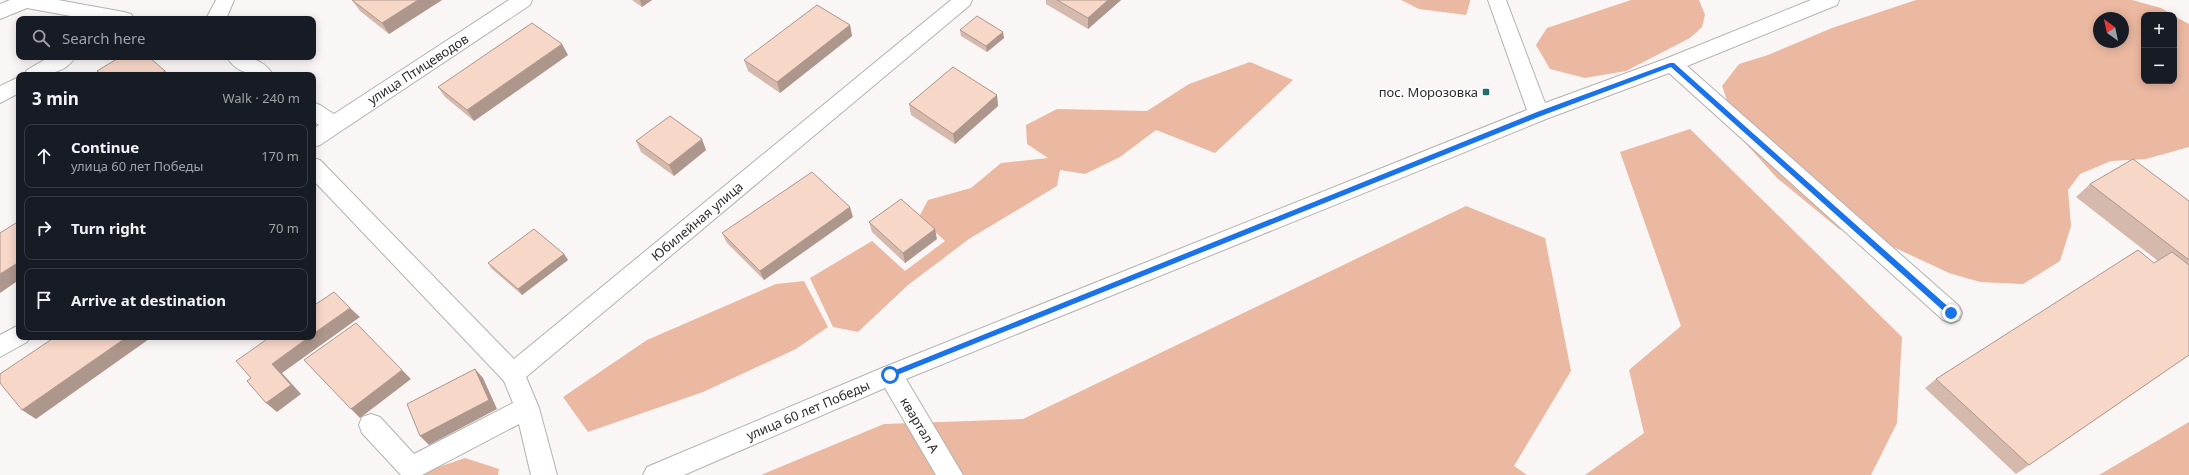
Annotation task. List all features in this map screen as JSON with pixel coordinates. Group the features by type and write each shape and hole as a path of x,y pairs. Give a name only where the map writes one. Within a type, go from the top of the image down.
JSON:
{"street":[{"path":"217,16 225,0"},
{"name":"улица Птицеводов","path":"316,137 333,124 523,0"},
{"name":"Юбилейная улица","path":"513,374 963,0"},
{"path":"1497,0 1539,114"},
{"name":"улица 60 лет Победы","path":"656,475 890,375 1539,114 1672,64 1830,0"},
{"path":"0,12 22,1 107,16"},
{"path":"39,72 60,60"},
{"path":"241,60 258,72"},
{"path":"1672,64 1951,313"},
{"path":"0,94 16,86"},
{"path":"316,112 333,124"},
{"path":"316,169 513,374 527,408 544,475"},
{"path":"0,347 16,337"},
{"name":"квартал А","path":"890,375 950,475"},
{"path":"371,425 412,468 527,408"}],"shaded area":[{"path":"1401,0 1470,0 1470,2 1466,15 1419,9"},
{"path":"1631,0 1699,0 1705,15 1702,27 1690,38 1626,71 1585,78 1550,69 1536,45 1547,28"},
{"path":"1916,0 2132,0 2161,8 2168,12 2141,12 2141,84 2177,84 2177,18 2189,24 2189,147 2146,159 2111,161 2080,174 2068,190 2071,226 2060,261 2023,284 1980,282 1949,273 1889,245 1839,229 1777,178 1740,137 1722,86 1739,64 1768,55 1832,28"},
{"path":"1250,62 1293,80 1215,153 1156,130 1120,157 1085,174 1060,170 1057,186 969,239 908,285 858,332 833,327 810,278 872,241 905,271 945,241 919,217 928,200 971,188 1001,163 1048,158 1027,144 1026,125 1057,109 1147,111 1189,84"},
{"path":"1690,129 1902,337 1897,423 1871,475 1585,475 1644,433 1629,370 1681,326 1620,152"},
{"path":"1466,206 1545,238 1571,371 1514,466 1527,475 761,475 884,424 1023,419"},
{"path":"804,281 828,327 796,349 703,392 588,432 563,397 647,340 776,284"},
{"path":"2189,422 2189,475 2099,475"},
{"path":"465,458 499,469 498,475 415,475"}],"building":[{"path":"352,0 418,0 382,23"},
{"path":"1057,0 1108,0 1088,18"},
{"path":"817,5 850,25 777,82 744,60"},
{"path":"977,16 1003,32 986,46 960,30"},
{"path":"532,23 562,44 467,110 438,87"},
{"path":"115,60 152,60 165,71 98,72 97,71"},
{"path":"953,67 997,95 953,134 909,104"},
{"path":"670,116 702,139 669,165 636,141"},
{"path":"2133,159 2189,201 2189,260 2090,184"},
{"path":"812,172 850,207 760,271 722,233"},
{"path":"901,199 935,229 903,253 869,222"},
{"path":"16,223 16,264 0,274 0,233"},
{"path":"534,229 564,254 518,289 488,263"},
{"path":"2138,250 2154,263 2172,252 2189,265 2189,355 2029,465 1936,379"},
{"path":"334,292 350,308 316,332 316,304"},
{"path":"356,323 402,370 351,409 304,360"},
{"path":"51,340 123,340 22,410 0,383 0,374"},
{"path":"266,340 305,340 272,364 291,385 266,403 247,381 251,378 236,361"},
{"path":"475,369 489,400 420,436 407,404"}],"place":[{"name":"пос. Морозовка","path":"1486,92"}],"route":[{"path":"890,375 1539,114 1672,64 1951,313"}]}
